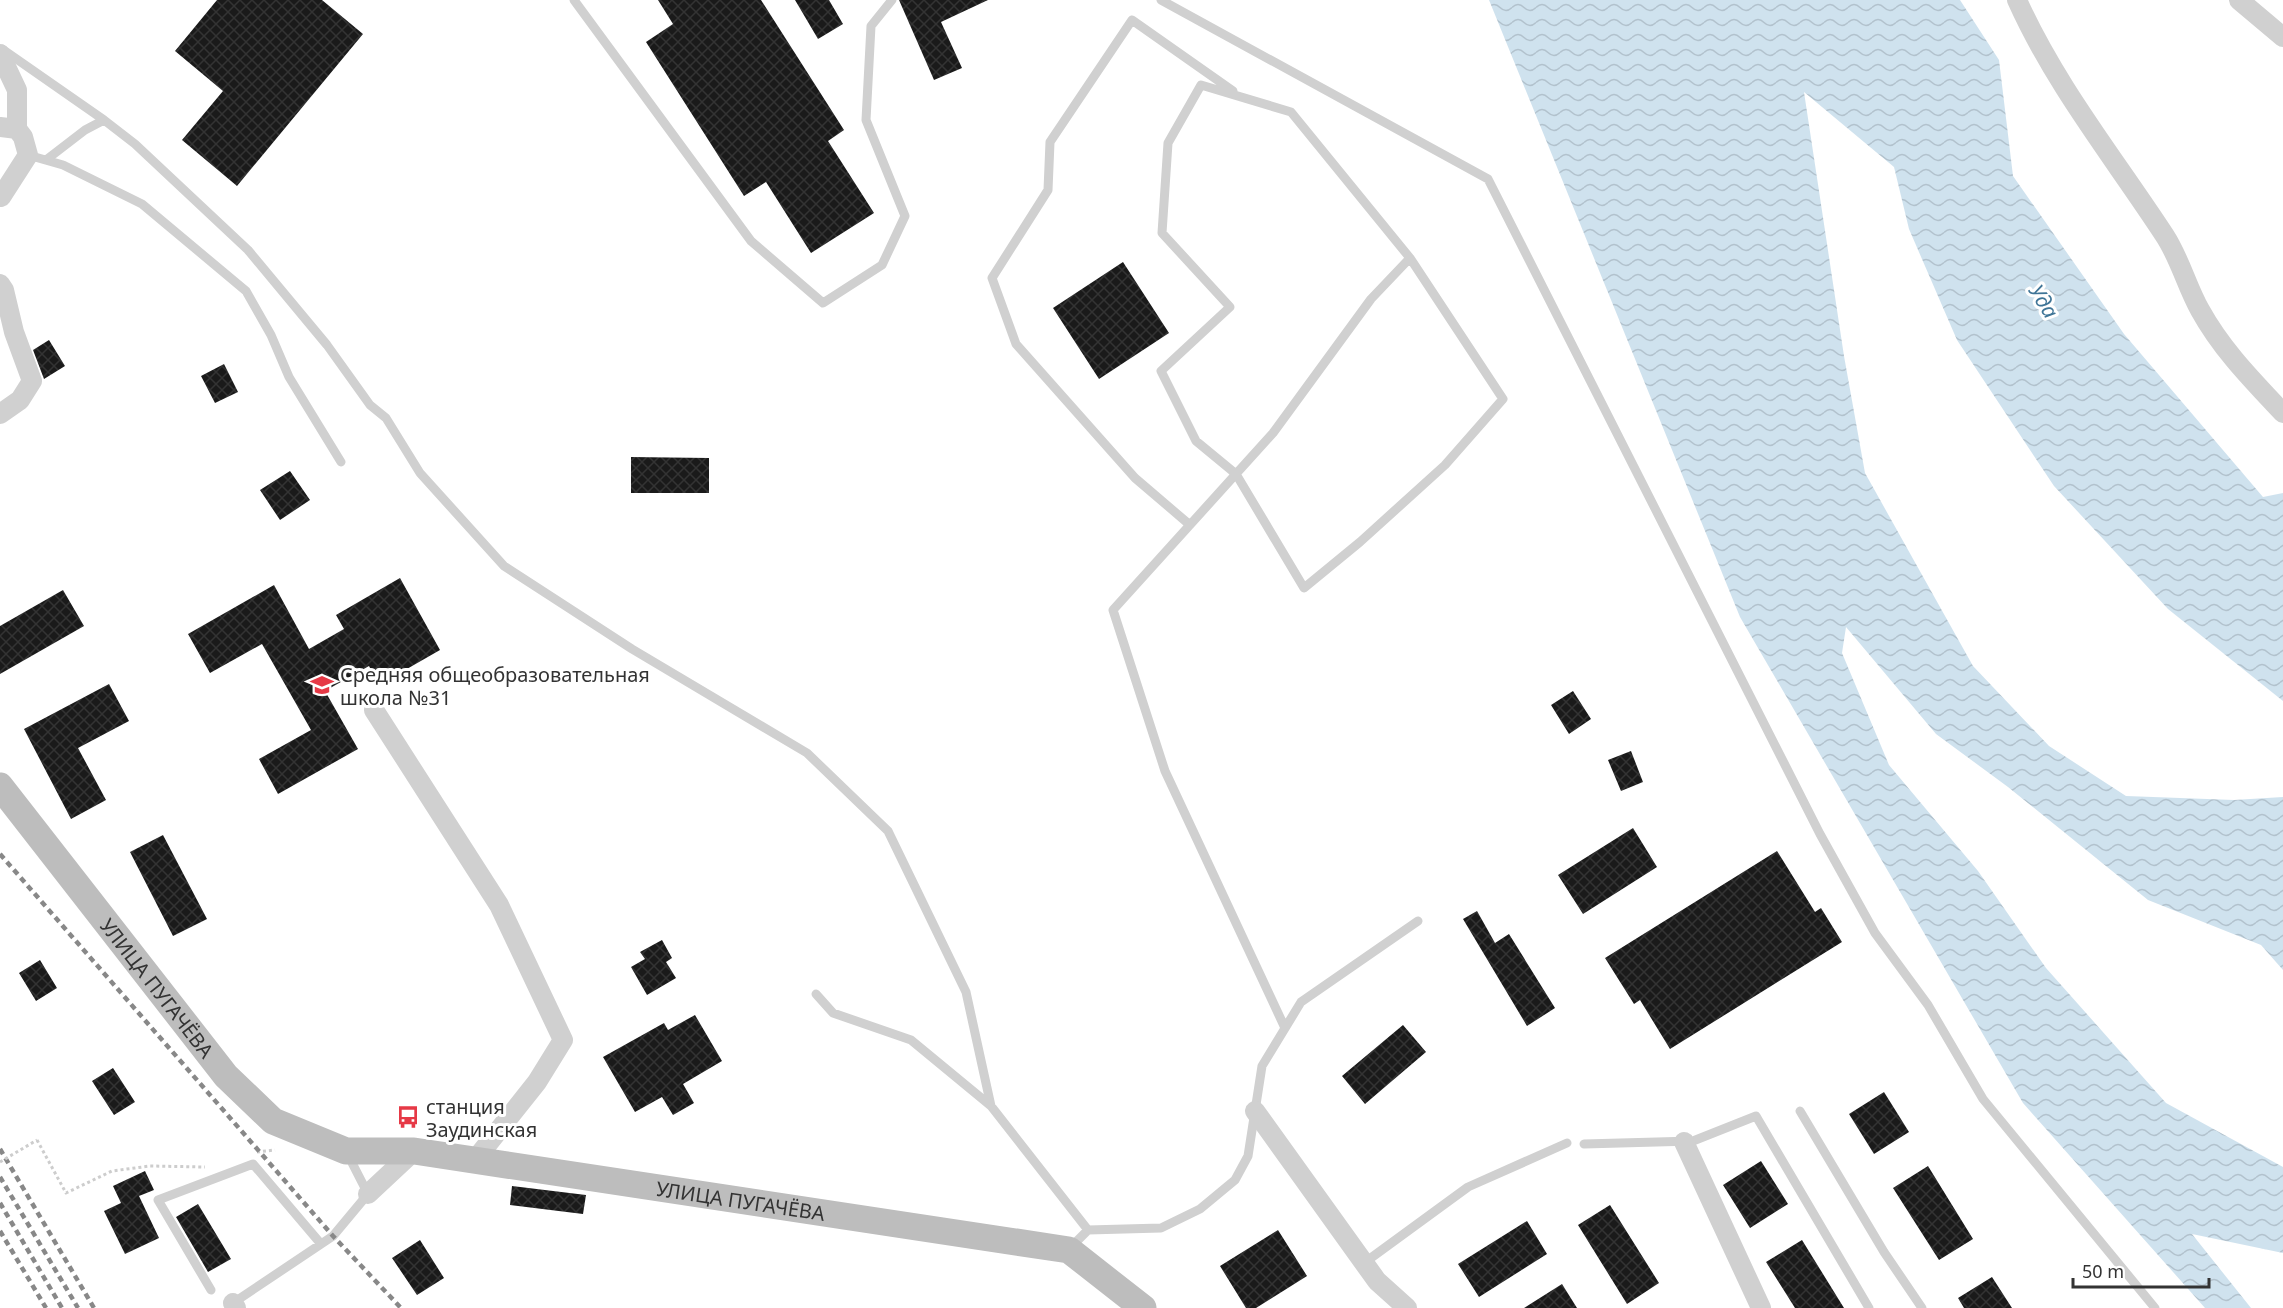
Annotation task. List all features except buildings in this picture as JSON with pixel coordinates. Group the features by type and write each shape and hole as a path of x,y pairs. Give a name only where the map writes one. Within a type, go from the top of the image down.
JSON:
{"street":[{"path":"2016,0 2033,37 2094,135 2167,239 2200,311 2230,357 2283,414"},
{"path":"2239,0 2283,37"},
{"path":"0,54 17,90 8,128 23,137 37,158 0,197"},
{"path":"0,284 4,290 14,332 32,381 20,400 0,414"},
{"path":"374,710 499,905 563,1040 537,1083 475,1160"},
{"name":"УЛИЦА ПУГАЧЁВА","path":"0,786 226,1076 273,1121 346,1151 414,1152 475,1160 1069,1250"},
{"path":"1255,1111 1377,1281 1407,1308"},
{"path":"1684,1142 1761,1308"},
{"path":"368,1194 414,1152"},
{"path":"1069,1250 1143,1308"}],"lane":[{"path":"574,0 751,241 823,303 882,266 905,216 866,120 871,26 892,0"},
{"path":"1161,0 1488,179 1820,834 1875,933 1928,1005 1983,1099 2155,1308"},
{"path":"1190,525 1135,478 1016,344 992,278 1048,190 1050,142 1132,20 1240,96"},
{"path":"0,48 135,144 248,250 327,345 370,405 386,418 420,473 504,566 632,649 807,753 888,831 966,992 991,1106"},
{"path":"1201,84 1291,112 1410,258 1503,399 1445,465 1360,542 1304,588 1236,474 1196,441 1161,371 1230,307 1162,233 1168,143 1201,84"},
{"path":"37,158 104,120"},
{"path":"37,158 63,165 142,204 246,291 271,335 289,377 341,462"},
{"path":"1285,1028 1164,771 1113,610 1273,433 1371,299 1410,258"},
{"path":"1069,1250 1088,1230 1161,1228 1200,1209 1234,1180 1248,1156 1262,1066 1301,1002 1418,921"},
{"path":"816,994 833,1012 911,1040 991,1106 1088,1230"},
{"path":"1800,1111 1884,1252 1922,1308"},
{"path":"1584,1144 1693,1141 1756,1116 1869,1308"},
{"path":"1364,1263 1468,1187 1568,1143"},
{"path":"235,1306 333,1236 368,1194 346,1151"},
{"path":"211,1290 158,1200 253,1164 321,1244"}],"path":[{"path":"0,1162 37,1140 66,1193 112,1171 150,1166 215,1166"},
{"path":"251,1155 260,1151 275,1150"}],"water":[{"name":"Уда","path":"1489,0 1960,0 1999,60 2013,176 2124,334 2263,497 2283,493 2283,701 2168,609 2054,486 1957,340 1909,229 1894,167 1804,92 1844,356 1865,473 1973,666 2049,746 2126,796 2234,800 2283,797 2283,970 2261,945 2148,900 2008,787 1936,734 1846,627 1842,653 1889,765 1978,871 2046,968 2166,1103 2283,1167 2283,1253 2192,1234 2251,1308 2205,1308 2023,1103 1740,617"}],"railway":[{"path":"0,854 333,1236 401,1308"},
{"path":"0,1149 94,1308"},
{"path":"0,1177 78,1308"},
{"path":"0,1203 62,1308"},
{"path":"0,1231 46,1308"}],"place":[{"name":"Средняя общеобразовательная школа №31","path":"322,685"},
{"name":"станция Заудинская","path":"408,1117"}]}
